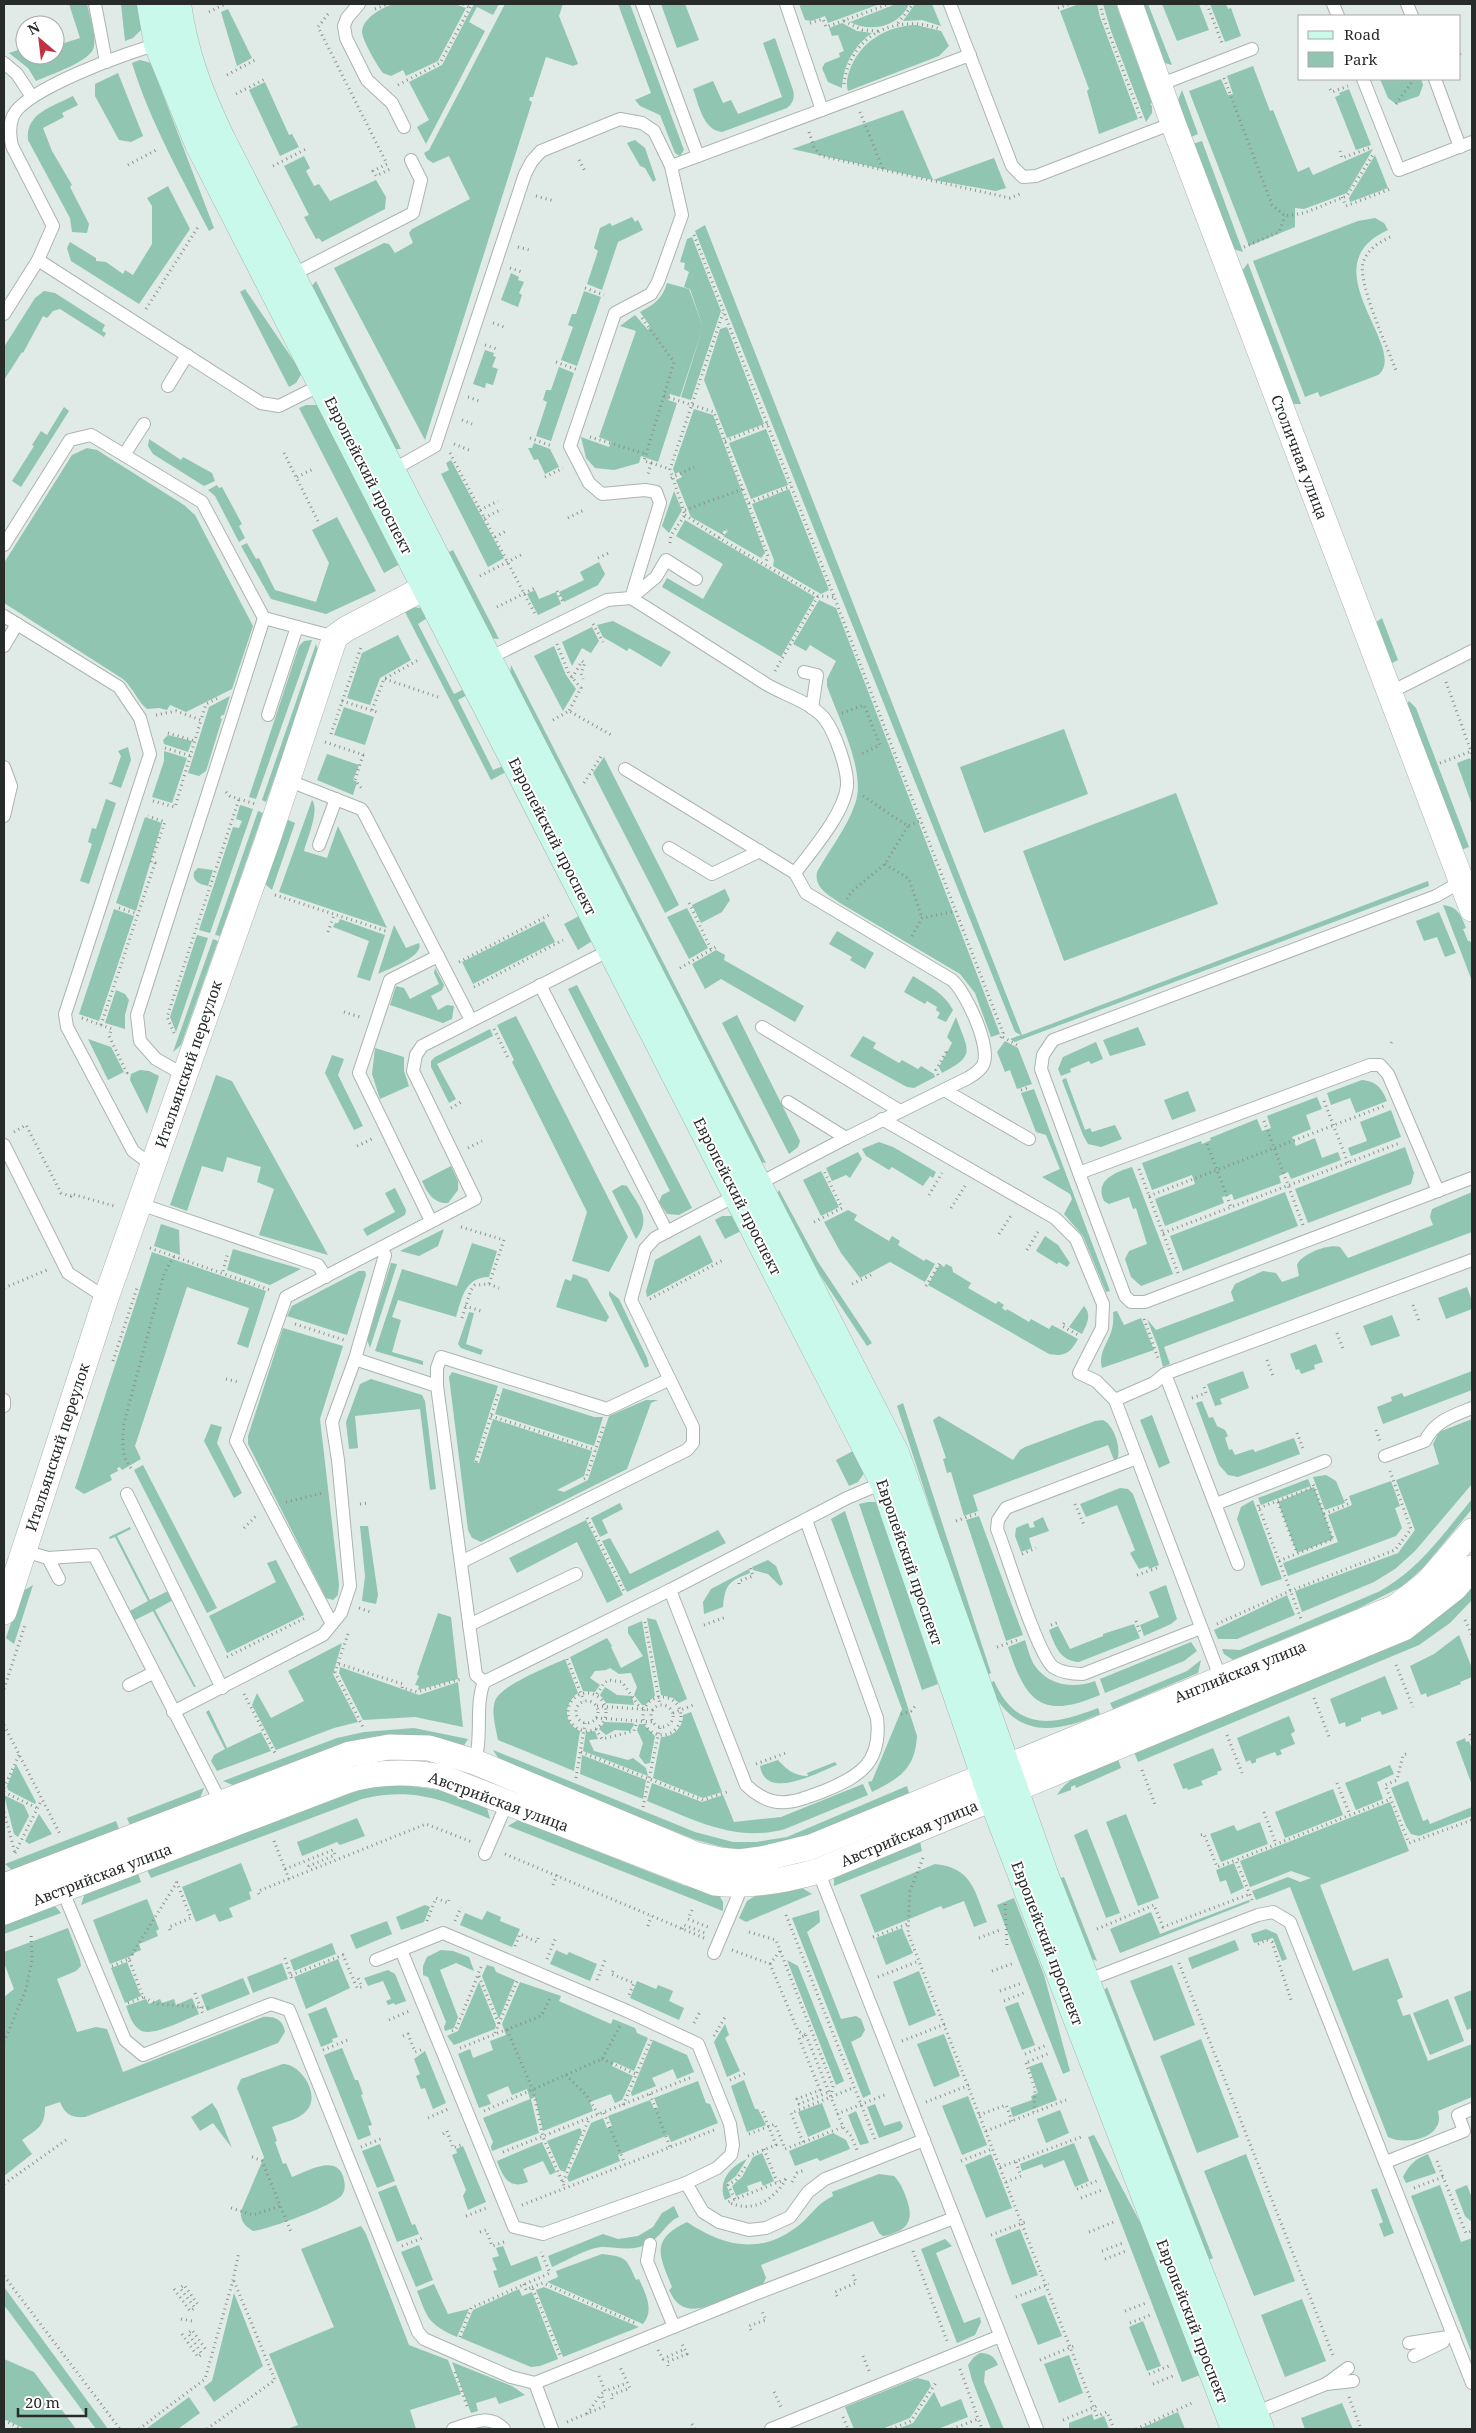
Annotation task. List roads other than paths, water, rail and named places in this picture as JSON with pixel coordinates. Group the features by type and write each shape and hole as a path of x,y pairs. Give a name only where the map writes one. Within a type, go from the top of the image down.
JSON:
{"street":[{"name":"Европейский проспект","path":"151,4 200,93 281,280 894,1478 999,1783 1245,2423"},
{"name":"Европейский проспект","path":"170,41 177,4"},
{"name":"Столичная улица","path":"1130,4 1158,85 1389,693 1467,878 1472,909"},
{"path":"335,637 346,629 436,581"},
{"name":"Итальянский переулок","path":"4,1612 106,1298 128,1206 153,1166 335,637"},
{"name":"Английская улица","path":"1225,1690 1396,1606 1427,1582 1472,1531"},
{"name":"Английская улица","path":"999,1783 1225,1690 1404,1628 1456,1588 1472,1568"},
{"name":"Австрийская улица","path":"226,1815 350,1754 388,1747 429,1748 475,1762 512,1790 697,1877 715,1883 778,1856 999,1783"},
{"name":"Австрийская улица","path":"4,1912 58,1878 226,1815 370,1774 417,1773 441,1777 465,1786 512,1790"},
{"name":"Австрийская улица","path":"739,1874 791,1879 818,1871 999,1783"},
{"name":"Австрийская улица","path":"4,1886 58,1878"}],"lane":[{"path":"95,4 106,62"},
{"path":"359,4 347,18 344,26 346,38 367,80 392,103 404,126"},
{"path":"642,4 698,156"},
{"path":"786,4 822,110"},
{"path":"950,4 1012,166 1023,176 1036,176 1173,123"},
{"path":"4,314 38,260 52,226 12,146 10,133 14,115 32,97 124,54 170,41"},
{"path":"1158,85 1252,49"},
{"path":"672,166 970,55"},
{"path":"4,63 17,74 32,97"},
{"path":"1363,80 1399,170 1472,142"},
{"path":"1435,80 1460,147"},
{"path":"382,476 435,446 525,174 532,161 542,151 620,119 642,123 654,131 672,166 682,215 658,282 651,294 615,313 570,446 589,483 602,494 645,490 656,492 660,503 631,598"},
{"path":"281,280 412,214 421,180 411,160"},
{"path":"38,260 261,403 279,406 332,379"},
{"path":"168,386 187,355"},
{"path":"124,455 144,424"},
{"path":"4,545 70,440 91,435 202,502 264,618 136,1015 140,1041 156,1059 184,1075"},
{"path":"478,664 607,600 631,598 656,577 666,560 696,579"},
{"path":"631,598 766,684 812,708 825,719 847,772 847,787 841,808 795,873"},
{"path":"4,616 119,688 140,718 150,754 65,1014 67,1027 133,1151 153,1166"},
{"path":"264,618 335,637"},
{"path":"4,646 17,624"},
{"path":"268,715 297,627"},
{"path":"1389,693 1472,651"},
{"path":"804,672 817,675 812,708"},
{"path":"4,767 11,786 4,816"},
{"path":"461,1562 687,1450 693,1443 693,1427 668,1380 631,1300 645,1249 656,1238 846,1138 976,1074 983,1065 986,1050 960,987 806,893 795,873 625,769"},
{"path":"287,780 360,809 364,813 471,1020"},
{"path":"319,845 336,799"},
{"path":"668,848 712,874 760,851"},
{"path":"1467,878 1436,896 1053,1040 1043,1055 1041,1069 1125,1296 1131,1302 1145,1302 1472,1178"},
{"path":"332,1624 236,1441 286,1297 475,1199 412,1071 413,1064 422,1046 622,944"},
{"path":"431,1221 359,1073 390,980 438,956"},
{"path":"540,985 667,1232"},
{"path":"762,1028 900,1111"},
{"path":"1079,1172 1370,1065 1380,1065 1388,1074 1438,1191"},
{"path":"944,1090 1029,1140"},
{"path":"788,1102 846,1138"},
{"path":"882,1120 1056,1218 1076,1239 1103,1304 1102,1328 1078,1373 1096,1381 1116,1400 1137,1458 1207,1627 1225,1690"},
{"path":"4,1145 68,1273 106,1298"},
{"path":"128,1206 318,1265 326,1277"},
{"path":"173,1712 323,1635 341,1613 350,1586 338,1460 332,1422 355,1359 385,1255 381,1248"},
{"path":"1116,1400 1154,1383 1165,1374 1472,1260"},
{"path":"1103,1304 1125,1296"},
{"path":"465,1786 475,1762 479,1739 480,1679 470,1625 437,1386 437,1368 441,1358 607,1409 668,1380"},
{"path":"355,1359 437,1386"},
{"path":"1165,1374 1238,1564"},
{"path":"4,1400 4,1406"},
{"path":"1385,1456 1424,1441 1430,1430 1442,1420 1472,1408"},
{"path":"1137,1458 1006,1508 998,1520 997,1529 1038,1642 1049,1663 1054,1668 1062,1672 1083,1674 1207,1627"},
{"path":"1216,1504 1325,1461"},
{"path":"480,1679 670,1590 806,1520 894,1478"},
{"path":"127,1494 222,1688"},
{"path":"670,1590 746,1785 768,1801 782,1803 798,1801 859,1774 876,1750 878,1738 877,1718 806,1520"},
{"path":"24,1551 48,1558 94,1555 226,1815"},
{"path":"48,1558 59,1579"},
{"path":"470,1625 576,1574"},
{"path":"129,1685 153,1673"},
{"path":"485,1854 512,1790"},
{"path":"809,1847 1037,2429"},
{"path":"714,1953 738,1896 739,1874"},
{"path":"58,1878 125,2040 143,2055 271,2004 289,2010 418,2332 424,2339 511,2377 535,2384 674,2327 954,2218"},
{"path":"1076,1985 1258,1915 1273,1912 1290,1922 1472,2383"},
{"path":"376,1960 443,1933 627,2011 698,2044 730,2124 733,2138 731,2155 717,2168 686,2183 543,2234 514,2227 401,1950"},
{"path":"1386,2162 1464,2131 1458,2115 1472,2109"},
{"path":"686,2183 703,2212 719,2222 749,2230 766,2228 790,2216 808,2192 825,2179 924,2140"},
{"path":"650,2244 647,2262 674,2327"},
{"path":"771,2429 1000,2336"},
{"path":"1409,2342 1454,2336"},
{"path":"1414,2356 1454,2336"},
{"path":"1245,2423 1326,2384 1342,2365"},
{"path":"535,2384 557,2427"},
{"path":"1326,2384 1350,2386"},
{"path":"453,2429 490,2419 497,2422 504,2429"}]}
